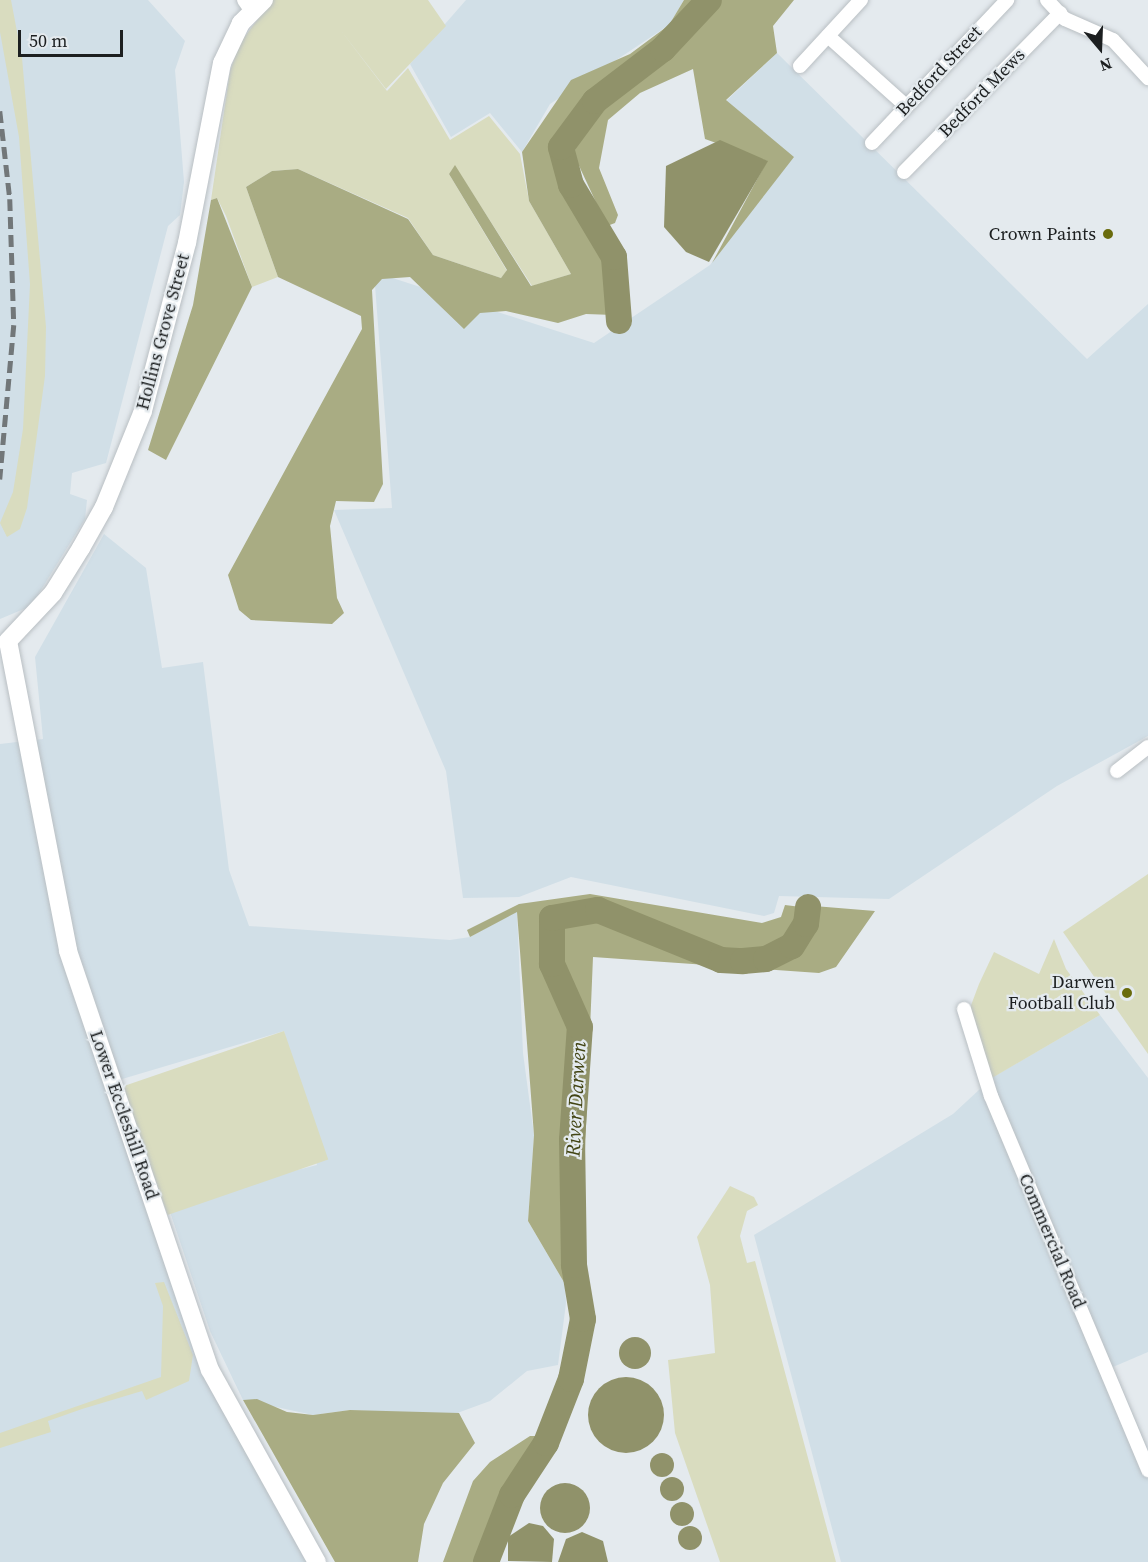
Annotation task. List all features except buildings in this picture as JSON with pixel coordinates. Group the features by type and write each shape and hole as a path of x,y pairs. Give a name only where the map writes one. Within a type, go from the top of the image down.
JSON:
{"street":[{"path":"800,66 861,0"},
{"name":"Bedford Street","path":"872,143 1007,0"},
{"path":"1047,0 1060,13 1113,40 1148,78"},
{"name":"Hollins Grove Street","path":"3,636 53,593 81,548 104,507 143,411 187,243 222,63 253,3"},
{"name":"Bedford Mews","path":"904,172 1060,13"},
{"path":"828,36 906,106"},
{"name":"Lower Eccleshill Road","path":"3,636 46,853 75,972 210,1370 317,1562"},
{"path":"1117,771 1148,747"},
{"name":"Commercial Road","path":"964,1009 991,1096 1148,1470"}],"shaded area":[{"path":"0,0 148,0 185,41 175,70 184,182 180,215 168,226 106,463 72,473 70,494 87,500 85,519 31,606 0,619"},
{"path":"0,0 11,0 22,58 46,327 45,376 27,508 20,529 7,537 0,523 13,492 23,429 30,284 19,137 0,32"},
{"path":"272,0 428,0 446,26 386,89 339,28 387,91 408,68 450,140 489,116 520,154 529,201 571,274 532,286 455,166 449,174 507,271 501,278 433,255 408,218 298,169 272,171 246,187 278,277 252,287 226,216 217,198 211,200 230,71 240,43"},
{"path":"466,0 684,0 669,25 550,104 522,152 490,113 451,137 410,64"},
{"path":"684,0 703,0 657,47 591,96 557,147 567,190 607,258 614,315 586,314 558,323 506,311 480,313 464,329 410,277 382,279 372,290 383,484 374,502 336,501 330,526 337,598 344,613 332,624 251,620 239,610 228,575 362,329 361,316 278,277 246,187 272,171 298,169 408,219 433,255 501,278 507,270 449,174 455,165 531,286 571,274 529,201 522,152 571,80 630,54 669,25"},
{"path":"715,0 794,0 773,26 777,53 726,100 794,157 712,263 767,161 705,139 693,69 640,93 608,120 599,168 618,215 615,223 607,226 574,155 577,139 597,109 668,53"},
{"path":"777,53 1087,359 1148,304 1148,736 1057,786 889,899 779,896 774,913 764,916 571,877 519,897 463,898 446,771 334,510 392,508 374,272 594,343 710,265 793,157 726,101"},
{"path":"720,140 768,161 709,262 686,252 664,227 666,166"},
{"path":"217,198 252,287 166,460 148,450 193,305 211,200"},
{"path":"104,534 146,568 162,668 203,662 229,870 249,926 450,940 470,937 517,911 523,1053 534,1135 528,1221 565,1284 566,1303 558,1365 527,1371 490,1401 452,1415 350,1410 313,1415 243,1400 210,1331 167,1203 317,1165 284,1031 112,1082 219,1385 317,1562 0,1562 0,744 43,739 35,657"},
{"name":"Darwen Football Club","path":"1148,874 1148,1054 1063,932"},
{"path":"590,894 762,923 781,917 785,905 801,907 790,933 760,954 722,951 597,904 546,909 546,965 574,1030 565,1284 528,1221 534,1135 517,912 470,937 467,930 519,904"},
{"path":"814,906 875,911 836,967 819,973 593,957 582,1223 585,1027 558,962 557,922 596,915 719,962 747,964 768,962 794,949 809,928"},
{"path":"1054,939 1066,969 1100,1015 992,1078 970,1008 979,984 994,952 1039,974"},
{"path":"1100,1015 1148,1078 1148,1352 1113,1367 1148,1450 1148,1562 841,1562 754,1235 953,1114 993,1077"},
{"path":"284,1031 328,1160 168,1215 123,1086"},
{"path":"730,1186 754,1197 758,1205 747,1211 740,1236 747,1263 755,1261 836,1562 720,1562 675,1433 668,1360 715,1353 710,1285 697,1237"},
{"path":"164,1282 193,1355 189,1381 146,1400 142,1391 48,1421 51,1432 0,1448 0,1433 161,1377 163,1306 155,1283"},
{"path":"635,1337 646,1342 651,1353 646,1364 635,1369 624,1364 619,1353 624,1342"},
{"path":"626,1377 641,1380 653,1388 661,1400 664,1415 661,1430 653,1442 641,1450 626,1453 611,1450 599,1442 591,1430 588,1415 591,1400 599,1388 611,1380"},
{"path":"257,1399 287,1412 313,1415 350,1410 459,1413 475,1443 443,1483 424,1524 418,1562 335,1562 243,1400"},
{"path":"530,1436 544,1436 507,1492 478,1562 443,1562 473,1481 490,1462"},
{"path":"662,1453 667,1454 673,1460 673,1470 667,1476 662,1477 657,1476 651,1470 650,1465 651,1460 657,1454"},
{"path":"672,1477 677,1478 683,1484 683,1494 677,1500 672,1501 667,1500 661,1494 660,1489 661,1484 667,1478"},
{"path":"560,1483 570,1483 583,1490 590,1503 590,1513 583,1526 570,1533 560,1533 551,1529 544,1522 540,1513 540,1503 544,1494 551,1487"},
{"path":"682,1502 687,1503 693,1509 693,1519 687,1525 682,1526 677,1525 671,1519 670,1514 671,1509 677,1503"},
{"path":"529,1523 543,1526 554,1539 552,1562 508,1561 508,1537"},
{"path":"690,1526 695,1527 701,1533 701,1543 695,1549 690,1550 685,1549 679,1543 678,1538 679,1533 685,1527"},
{"path":"582,1532 603,1541 608,1562 558,1562 566,1539"}],"waterway":[{"name":"River Darwen","path":"619,321 614,257 571,185 561,147 595,101 663,49 709,0"},
{"name":"River Darwen","path":"486,1562 512,1495 546,1443 571,1379 583,1319 574,1265 572,1140 580,1027 552,964 552,918 598,910 721,960 743,961 766,959 792,946 806,924 808,907"}],"railway":[{"path":"0,111 10,199 14,325 0,479"}],"place":[{"name":"Crown Paints","path":"1108,234"},
{"name":"Darwen Football Club","path":"1127,993"}]}
